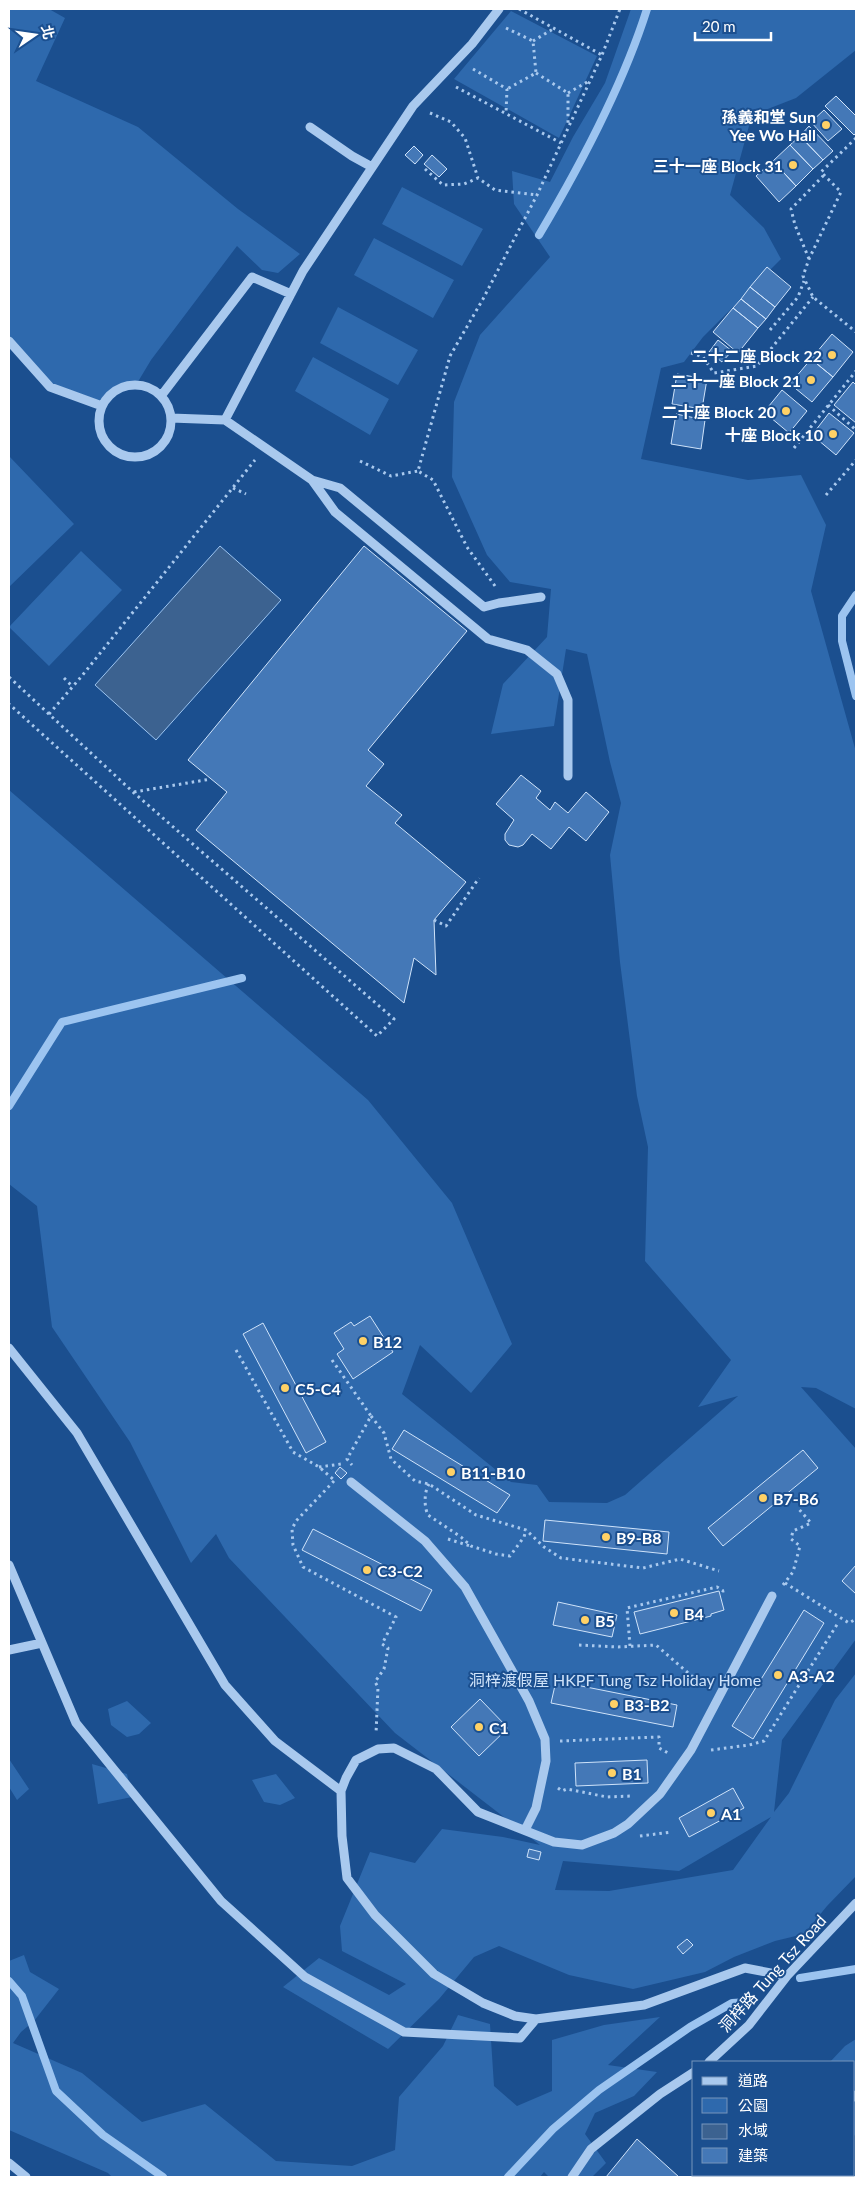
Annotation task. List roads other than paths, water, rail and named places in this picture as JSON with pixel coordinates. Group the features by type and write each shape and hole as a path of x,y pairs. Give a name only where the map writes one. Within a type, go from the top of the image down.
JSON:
{"street":[{"path":"225,420 303,271 413,106 457,60 494,13"},
{"path":"310,126 352,156 372,167"},
{"path":"161,396 252,278 291,294"},
{"path":"9,341 50,387 102,406"},
{"path":"124,386 146,386 161,396 168,406 171,418 170,430 165,442 157,450 146,456 128,457 112,450 104,441 99,430 99,417 102,406 114,392 124,386"},
{"path":"171,418 225,420 312,480 340,488 484,607 541,597"},
{"path":"312,480 335,512 488,638 528,650 557,674 568,700 568,776"},
{"path":"9,1348 77,1433 225,1685 275,1741 342,1790"},
{"path":"351,1482 425,1541 465,1587 529,1701 545,1739 546,1761 536,1808 524,1830"},
{"path":"9,1565 76,1723 221,1901 305,1977 404,2032 520,2038 536,2020"},
{"path":"772,1596 691,1750 660,1794 621,1829 582,1845 554,1842 478,1812 436,1769 394,1748 378,1748 356,1760 346,1778 342,1790 342,1836 347,1878 375,1915 434,1974 483,2003 515,2016 536,2020 644,2005 745,1968 787,1976"},
{"path":"9,1650 42,1643"},
{"name":"洞梓路 Tung Tsz Road","path":"710,2061 749,2025 787,1976 856,1903"},
{"path":"572,2177 591,2148 660,2094 692,2073"},
{"path":"9,2163 26,2177"}],"water":[{"path":"220,546 281,600 156,740 95,685"}],"waterway":[{"path":"539,235 570,181 613,96 626,67 647,9"},
{"path":"856,595 842,616 842,641 856,696"},
{"path":"9,1106 62,1022 242,978"},
{"path":"800,1978 856,1969"},
{"path":"9,1981 22,1996 56,2091 103,2135 163,2177"},
{"path":"508,2177 553,2129 599,2090 690,2027 732,2003 748,2002"}],"place":[{"name":"孫義和堂 Sun Yee Wo Hall","path":"826,125"},
{"name":"三十一座 Block 31","path":"793,165"},
{"name":"二十二座 Block 22","path":"832,355"},
{"name":"二十一座 Block 21","path":"811,380"},
{"name":"二十座 Block 20","path":"786,411"},
{"name":"十座 Block 10","path":"833,434"},
{"name":"B12","path":"363,1341"},
{"name":"C5-C4","path":"285,1388"},
{"name":"B11-B10","path":"451,1472"},
{"name":"B7-B6","path":"763,1498"},
{"name":"B9-B8","path":"606,1537"},
{"name":"C3-C2","path":"367,1570"},
{"name":"B4","path":"674,1613"},
{"name":"B5","path":"585,1620"},
{"name":"A3-A2","path":"778,1675"},
{"name":"B3-B2","path":"614,1704"},
{"name":"C1","path":"479,1727"},
{"name":"B1","path":"612,1773"},
{"name":"A1","path":"711,1813"}],"park label":[{"name":"洞梓渡假屋 HKPF Tung Tsz Holiday Home","path":"615,1679"}]}
